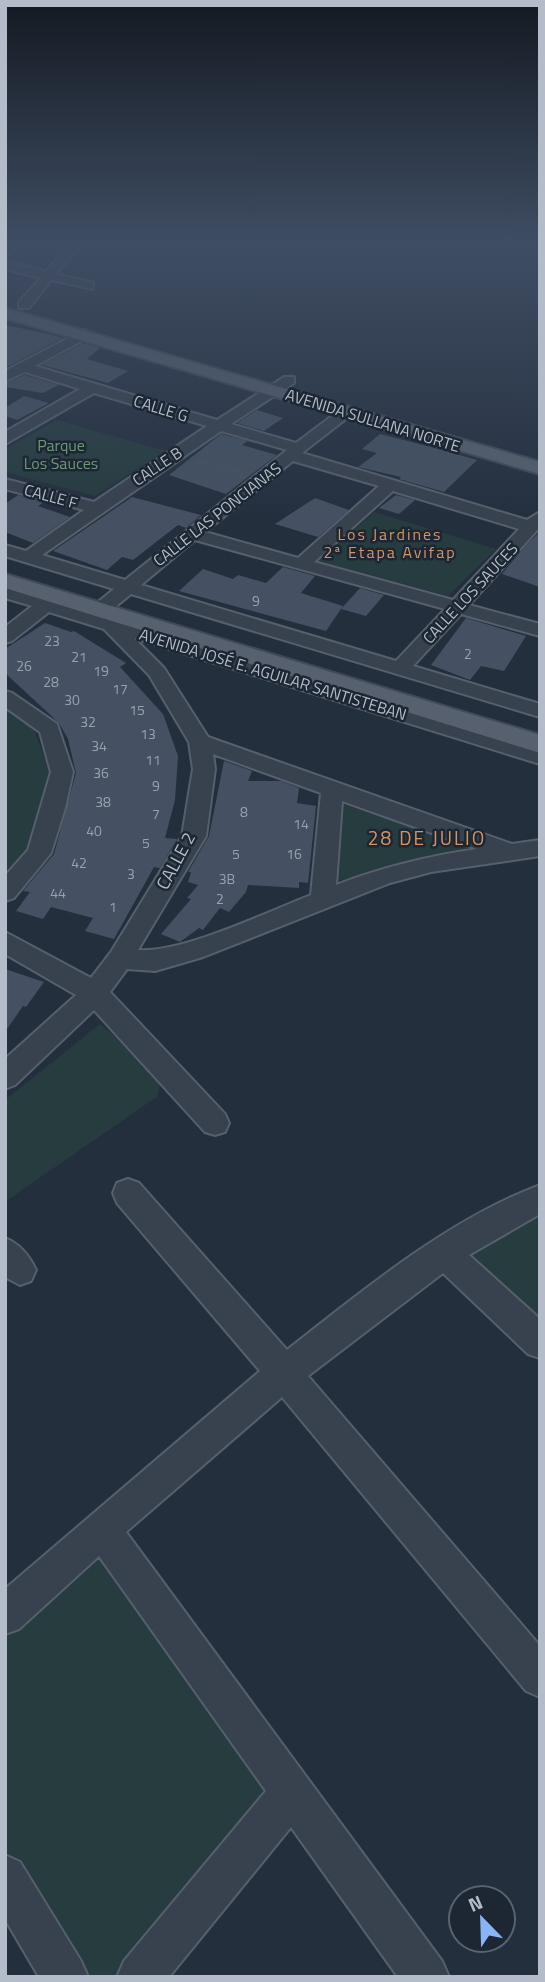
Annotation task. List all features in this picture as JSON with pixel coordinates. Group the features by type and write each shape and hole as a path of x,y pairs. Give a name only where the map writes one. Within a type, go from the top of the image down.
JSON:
{"main road":[{"name":"AVENIDA SULLANA NORTE","path":"86,334 540,468"},
{"name":"AVENIDA SULLANA NORTE","path":"142,334 289,380 540,450"},
{"name":"AVENIDA JOSÉ E. AGUILAR SANTISTEBAN","path":"17,559 108,606 540,744"},
{"name":"AVENIDA JOSÉ E. AGUILAR SANTISTEBAN","path":"5,581 540,720"}],"street":[{"path":"5,377 83,334"},
{"name":"CALLE G","path":"23,367 218,425 295,452"},
{"name":"CALLE B","path":"17,559 289,380"},
{"path":"5,439 93,387"},
{"name":"CALLE LAS PONCIANAS","path":"108,606 191,534 346,412"},
{"path":"295,452 390,485 535,522"},
{"name":"CALLE F","path":"5,484 96,508"},
{"path":"302,564 390,485"},
{"name":"CALLE LOS SAUCES","path":"400,669 535,522"},
{"path":"191,534 540,630"},
{"name":"AVENIDA JOSÉ E. AGUILAR SANTISTEBAN","path":"5,550 17,559"},
{"name":"AVENIDA JOSÉ E. AGUILAR SANTISTEBAN","path":"5,592 46,605 108,606 400,669 540,711"},
{"path":"5,638 46,605"},
{"name":"AVENIDA JOSÉ E. AGUILAR SANTISTEBAN","path":"108,606 540,757"},
{"name":"CALLE 2","path":"5,1077 95,993 120,959 194,836 204,769 200,742 157,672 108,606"},
{"path":"5,697 50,729 62,772 54,808 39,853 5,892"},
{"path":"200,742 510,852"},
{"path":"323,898 332,791"},
{"path":"120,959 155,961 194,950 384,876 431,864 540,848"},
{"path":"5,942 95,993 215,1124"},
{"path":"128,1193 284,1373 540,1677"},
{"path":"5,1615 284,1373 444,1253 509,1213 540,1199"},
{"path":"444,1253 540,1342"},
{"path":"102,1529 291,1794 426,1977"},
{"path":"140,1977 291,1794"},
{"path":"5,1877 65,1977"}],"path":[{"path":"171,456 263,476"}],"green space":[{"name":"Parque Los Sauces","path":"57,420 165,451 95,496 5,472 5,449"},
{"path":"374,512 496,549 448,596 318,561"},
{"path":"5,706 31,723 55,783 23,862 5,877"},
{"path":"341,804 477,848 337,881"},
{"path":"100,1024 161,1075 158,1096 6,1201 5,1100"},
{"path":"540,1208 540,1328 459,1255"},
{"path":"99,1541 277,1792 123,1977 81,1977 5,1852 5,1626"}],"building":[{"path":"5,334 51,334 63,338 5,368"},
{"path":"83,343 100,348 87,359 128,371 108,383 42,365"},
{"path":"25,375 59,385 43,393 5,387 5,383"},
{"path":"24,396 49,403 17,420 5,416 5,408"},
{"path":"257,410 283,418 264,431 237,423"},
{"path":"221,434 248,441 242,445 277,455 226,494 169,475"},
{"path":"380,434 477,460 444,492 399,479 401,477 358,467 377,453 362,449"},
{"path":"18,495 44,502 38,506 70,517 33,543 5,532 5,504"},
{"path":"396,495 415,500 399,514 379,508"},
{"path":"132,497 201,515 186,528 178,525 133,560 122,557 107,570 53,551"},
{"path":"315,498 349,510 318,537 275,524"},
{"path":"540,531 540,587 502,574 521,551"},
{"path":"283,567 315,576 301,593 343,606 326,631 179,591 203,569 233,579 238,575 266,583"},
{"path":"360,588 384,595 366,616 341,609"},
{"path":"466,618 526,636 504,671 481,666 470,680 431,665"},
{"path":"45,623 74,631 126,663 120,667 163,714 178,756 175,800 165,838 177,839 160,868 154,867 114,939 85,931 93,918 51,907 43,919 16,911 30,892 23,891 54,854 76,773 68,739 59,723 5,673 5,649"},
{"path":"224,761 252,771 248,781 281,781 299,788 297,803 316,806 308,883 299,882 299,888 248,885 246,892 229,912 220,908 203,930 199,928 180,942 161,934 191,899 187,898 198,885 188,882 191,872 188,872 209,836"},
{"path":"5,969 44,982 5,1032"}],"district":[{"name":"Los Jardines 2ª Etapa Avifap","path":"390,543"},
{"name":"28 DE JULIO","path":"427,838"}]}
